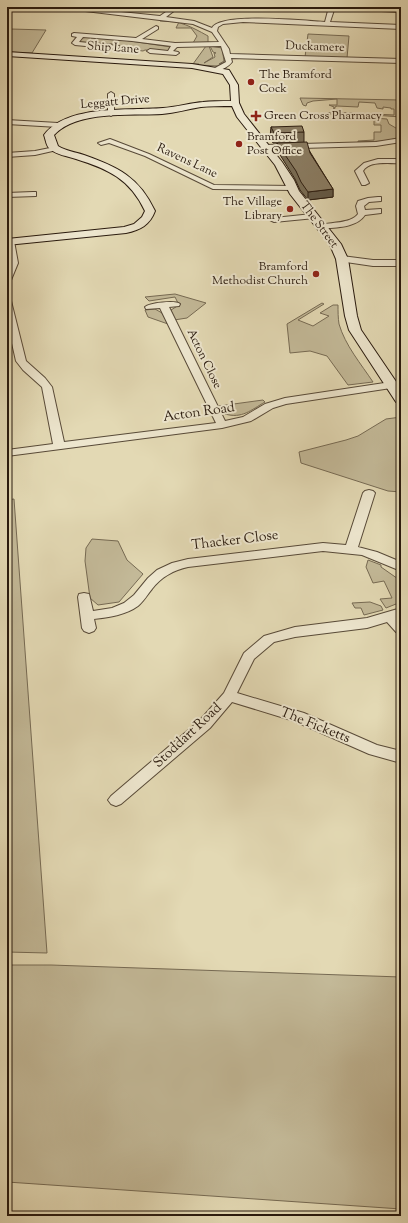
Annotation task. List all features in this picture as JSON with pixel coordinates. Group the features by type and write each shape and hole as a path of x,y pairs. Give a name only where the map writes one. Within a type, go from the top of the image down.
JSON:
{"main road":[{"name":"Ship Lane","path":"7,54 139,62 217,69"},
{"name":"The Street","path":"217,69 226,72 232,81 235,103 240,115 278,164 289,180 292,188 312,216 335,244 342,259 350,316 355,330 401,399"},
{"name":"Leggatt Drive","path":"58,125 83,117 163,111 206,104 235,103"},
{"path":"9,242 108,233 138,226 147,219 150,211 147,203 131,182 121,173 108,166 55,149 50,142 49,135 58,125"}],"street":[{"path":"55,7 161,18 198,25 214,31 223,44 228,56 228,63 217,69"},
{"path":"161,18 176,7"},
{"path":"327,24 332,7"},
{"path":"344,7 401,10"},
{"path":"198,25 247,20 401,27"},
{"path":"214,31 216,26 222,23"},
{"path":"383,32 384,26"},
{"path":"138,39 156,28"},
{"path":"74,35 138,39 175,45 223,44"},
{"path":"82,35 75,43 117,47"},
{"path":"170,52 175,45"},
{"path":"150,51 178,53"},
{"name":"Duckamere","path":"228,56 401,61"},
{"path":"111,94 111,114"},
{"path":"7,122 58,125"},
{"name":"Ravens Lane","path":"101,143 110,140 147,155 213,187 292,188"},
{"path":"264,147 376,144 401,140"},
{"path":"7,155 35,153 55,149"},
{"path":"365,182 359,171 363,166 375,162 401,161"},
{"path":"7,195 33,194"},
{"path":"322,227 352,222 358,219 362,212 360,206 361,203 368,200 378,200"},
{"path":"362,212 378,211"},
{"path":"274,220 312,216"},
{"path":"7,280 14,266 9,242"},
{"path":"342,259 373,263 401,263"},
{"path":"7,302 21,361 25,367 43,381 47,387 59,446"},
{"path":"149,307 176,304"},
{"name":"Acton Close","path":"163,306 222,425"},
{"name":"Acton Road","path":"7,453 222,425 247,419 269,406 285,400 391,385"},
{"path":"351,549 369,492"},
{"name":"Thacker Close","path":"84,598 88,622 127,607 135,601 157,575 179,564 323,547 351,549 380,557 401,567"},
{"path":"396,614 401,628"},
{"name":"Stoddart Road","path":"116,800 205,724 229,696 249,656 258,647 269,640 296,632 368,623 396,614"},
{"name":"The Ficketts","path":"229,696 299,717 374,750 401,757"}],"shaded area":[{"path":"161,19 168,20 176,22 160,21"},
{"path":"179,23 191,27 208,36 208,43 193,43 197,36 191,28 176,28"},
{"path":"11,29 46,30 32,53 7,52 7,36"},
{"path":"308,34 349,36 347,58 305,57"},
{"path":"103,37 171,47 167,51 143,51 118,48 119,46 116,44 79,42 82,38"},
{"path":"206,46 209,46 213,57 204,63 215,57 214,53 216,53 213,52 210,46 222,48 224,61 219,64 223,63 226,58 226,63 218,66 193,64"},
{"path":"300,98 401,100 401,117 374,115 394,115 394,109 383,107 383,109 377,108 375,103 359,102 358,107 335,107 334,112 353,113 353,116 330,114 327,113 333,112 334,107 329,105 337,105 337,99 313,101 307,103 306,106 303,105"},
{"path":"374,118 387,119 389,124 401,131 401,137 386,141 358,142 374,140 374,132 381,132 381,125 374,125"},
{"path":"175,294 206,303 187,318 174,320 171,310 179,305 175,297 149,301 145,297"},
{"path":"322,303 324,304 298,320 313,326 329,316 320,313 333,305 338,305 339,324 345,339 373,382 348,385 327,356 310,351 290,353 287,324"},
{"path":"155,309 162,313 168,324 148,317 145,310"},
{"path":"263,400 265,402 251,411 241,415 225,414 219,406"},
{"path":"401,417 401,492 388,491 301,463 299,452 358,436 386,419"},
{"path":"14,499 47,953 7,952 7,500"},
{"path":"92,539 118,541 127,560 143,574 119,602 98,605 90,598 85,561 86,548"},
{"path":"368,560 381,565 381,567 401,581 401,602 386,608 380,599 392,598 384,581 373,583 366,567"},
{"path":"370,602 381,606 383,610 364,615 361,608 355,608 352,603"},
{"path":"7,965 51,965 401,977 401,1209 7,1182"}],"building":[{"path":"302,126 304,132 274,133 271,127"},
{"path":"307,142 310,153 333,189 308,192 277,143"}],"place":[{"name":"The Bramford Cock","path":"251,82"},
{"name":"Green Cross Pharmacy","path":"256,116"},
{"name":"Bramford Post Office","path":"239,144"},
{"name":"The Village Library","path":"290,209"},
{"name":"Bramford Methodist Church","path":"316,274"}]}
